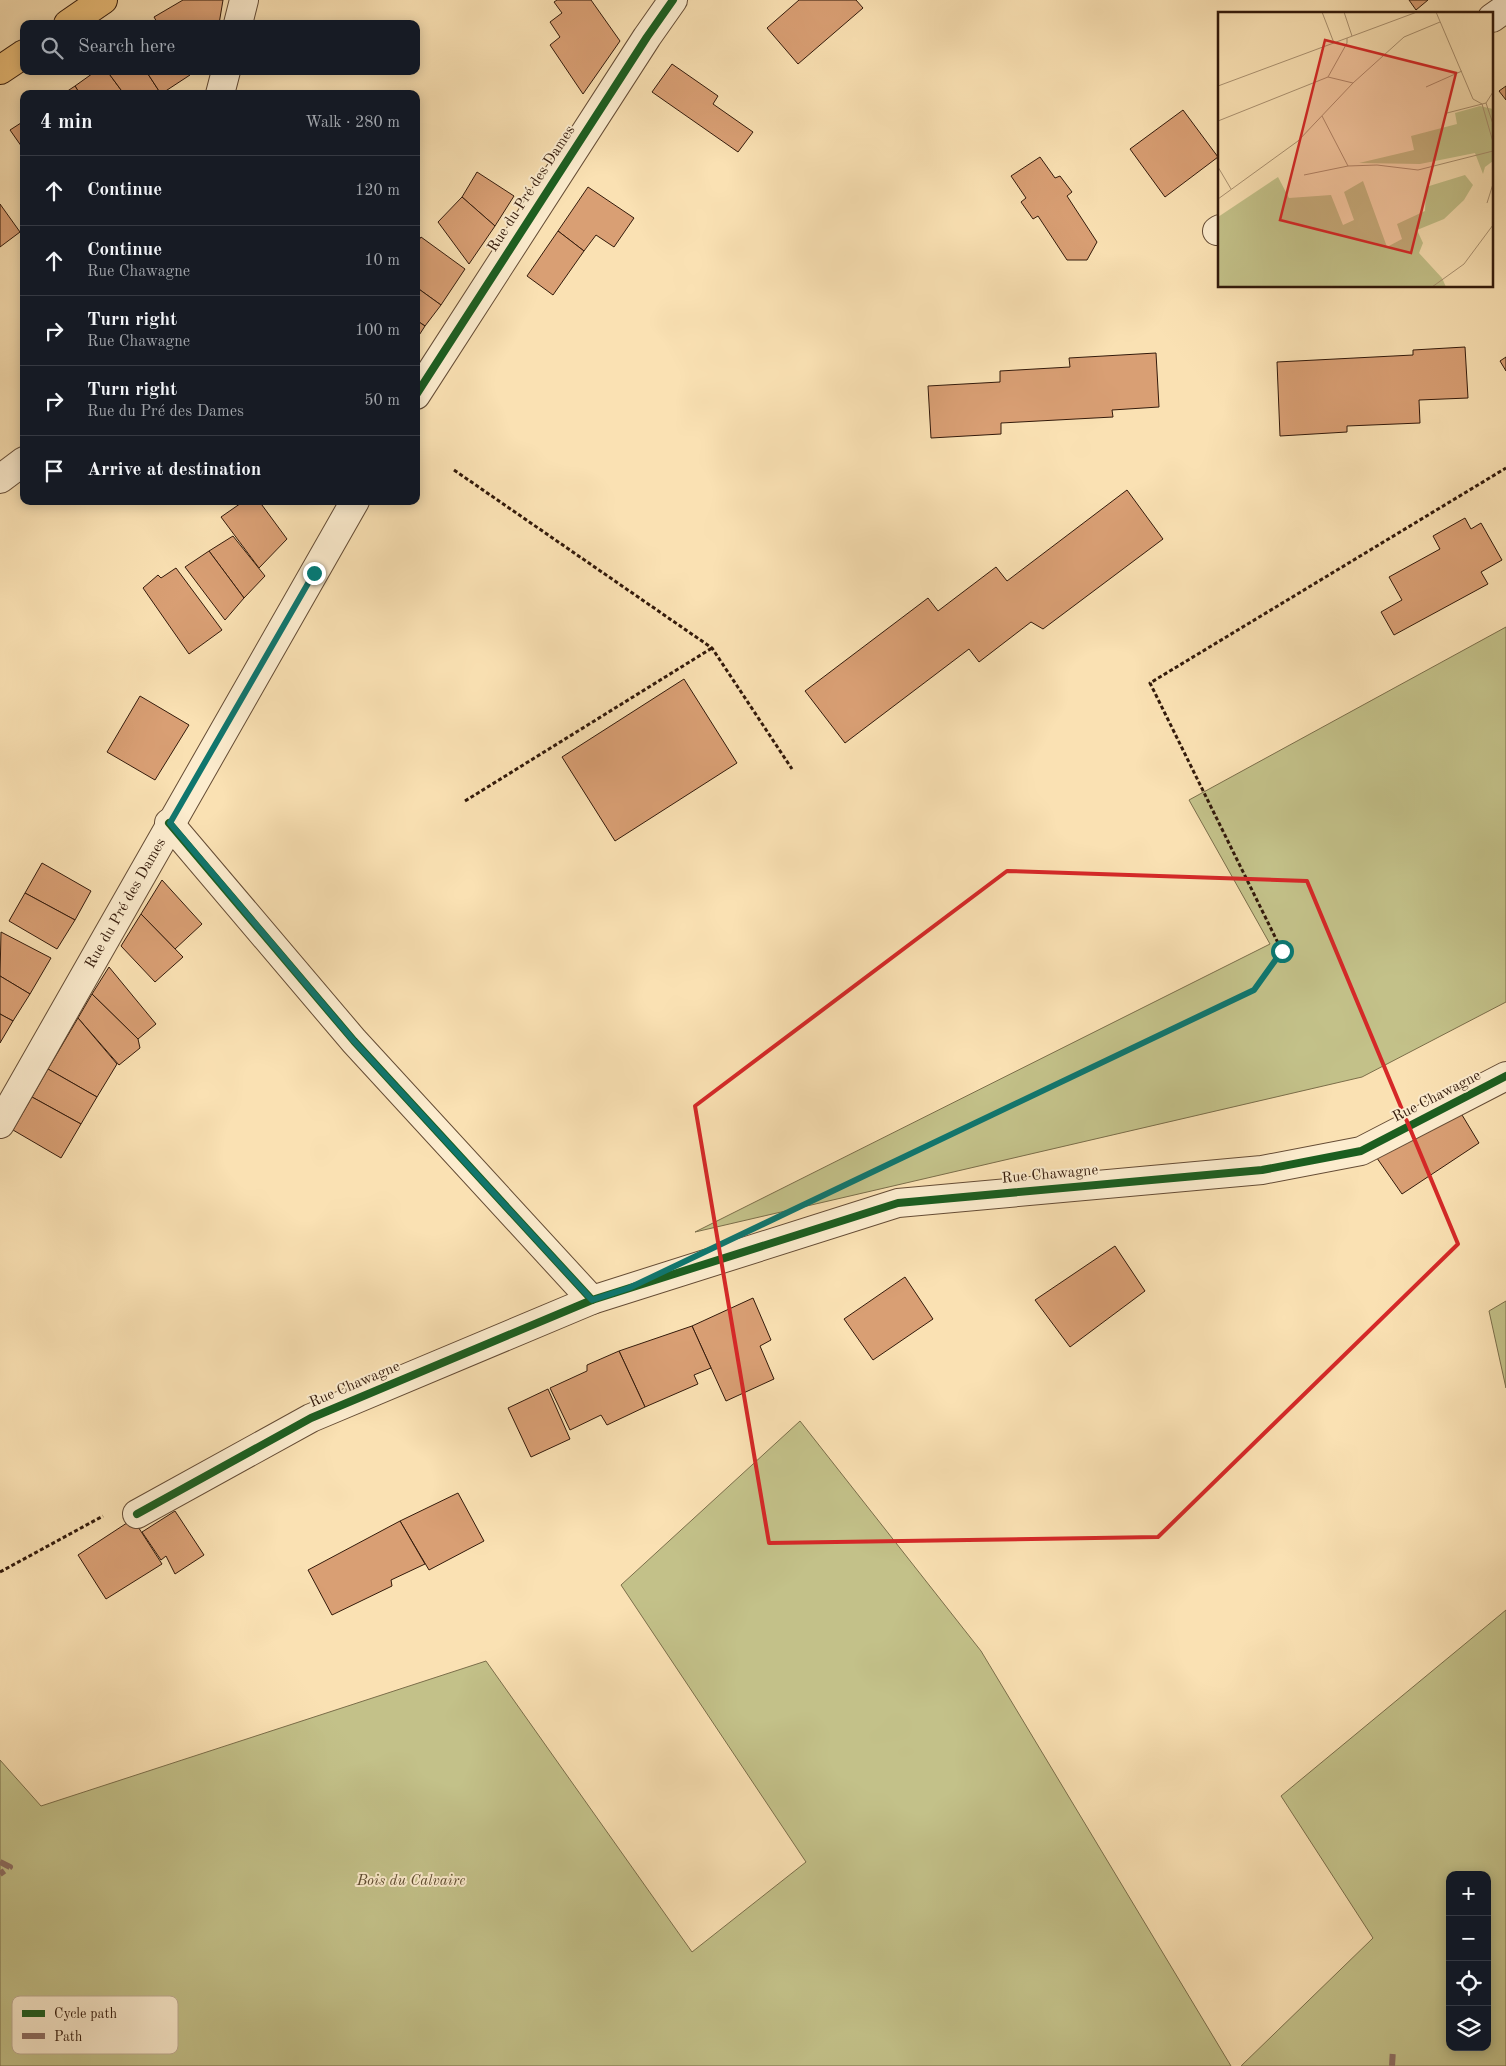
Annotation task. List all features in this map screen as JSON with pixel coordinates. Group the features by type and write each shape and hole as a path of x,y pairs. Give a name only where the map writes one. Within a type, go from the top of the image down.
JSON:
{"main road":[{"path":"74,20 103,0"},
{"path":"0,70 20,57"}],"street":[{"path":"239,20 244,0"},
{"name":"Rue du Pré des Dames","path":"420,389 647,36 673,0"},
{"path":"1494,17 1506,8"},
{"path":"221,90 225,75"},
{"path":"0,479 20,464"},
{"name":"Rue du Pré des Dames","path":"0,1124 353,505"},
{"path":"170,823 354,1041 592,1300"},
{"name":"Rue Chawagne","path":"137,1514 311,1418 592,1300 728,1256 898,1203 1262,1170 1361,1152 1506,1076"}],"path":[{"path":"870,1173 1254,990 1282,951 1150,684 1506,468"},
{"path":"454,470 712,648 792,769"},
{"path":"465,801 712,648"}],"highlighted area":[{"path":"1007,871 1307,881 1458,1244 1158,1537 769,1543 695,1106"}],"green space":[{"path":"1506,627 1506,1002 1362,1077 695,1232 1270,944 1189,800"},
{"path":"1506,1301 1506,1388 1489,1311"},
{"name":"Bois du Calvaire","path":"800,1421 981,1651 1231,2066 0,2066 0,1760 41,1806 486,1661 692,1952 806,1862 621,1585"},
{"path":"1506,1610 1506,2066 1241,2066 1373,1938 1281,1796"}],"building":[{"path":"183,0 223,0 220,20 156,20 154,17"},
{"path":"557,0 591,0 620,41 583,94 550,45 560,37 550,22 562,13 554,2"},
{"path":"799,0 856,0 863,8 798,64 767,28"},
{"path":"1409,0 1428,0 1416,10"},
{"path":"672,64 718,96 713,104 753,132 738,152 652,92"},
{"path":"90,75 110,75 121,90 78,90 75,86"},
{"path":"110,75 149,75 158,90 121,90"},
{"path":"149,75 190,75 167,90 158,90"},
{"path":"75,86 78,90 69,90"},
{"path":"1506,86 1506,100 1499,91"},
{"path":"1183,110 1218,157 1165,197 1130,149"},
{"path":"20,124 20,144 10,130"},
{"path":"1040,157 1055,178 1060,176 1072,192 1067,196 1097,242 1087,260 1067,260 1038,216 1033,219 1021,202 1026,198 1011,176"},
{"path":"477,172 514,196 495,226 462,197"},
{"path":"588,187 634,218 614,247 596,235 584,251 558,231"},
{"path":"462,197 495,226 469,264 438,222"},
{"path":"0,204 20,232 0,247"},
{"path":"558,231 584,251 553,295 527,276"},
{"path":"421,237 465,269 441,305 420,290"},
{"path":"420,290 441,305 425,326 420,323"},
{"path":"420,323 425,326 420,334"},
{"path":"1465,347 1468,398 1419,400 1420,423 1347,426 1347,432 1280,436 1277,362 1413,355 1413,350"},
{"path":"1156,353 1159,407 1112,410 1113,417 1001,423 1001,434 931,438 928,386 1000,382 1000,371 1070,367 1069,358"},
{"path":"1506,357 1506,371 1500,361"},
{"path":"1127,490 1163,539 1043,629 1031,622 979,662 969,649 845,743 805,691 928,598 938,611 996,567 1007,581"},
{"path":"238,505 262,505 287,539 259,568 221,517"},
{"path":"1465,518 1471,529 1481,523 1502,560 1481,572 1488,584 1394,635 1381,612 1402,600 1389,577 1440,549 1433,536"},
{"path":"233,536 265,576 244,598 209,551"},
{"path":"209,551 244,598 225,620 185,567"},
{"path":"176,568 222,630 189,654 143,588 158,575 161,578"},
{"path":"684,679 737,763 615,841 562,757"},
{"path":"140,696 189,725 155,780 107,752"},
{"path":"42,863 91,891 75,920 25,893"},
{"path":"162,880 202,924 175,949 141,914"},
{"path":"25,893 75,920 57,949 9,921"},
{"path":"141,914 183,957 155,982 121,946"},
{"path":"1,932 51,958 30,994 0,976"},
{"path":"109,967 156,1024 138,1039 92,994"},
{"path":"0,976 30,994 13,1021 0,1014"},
{"path":"92,994 138,1039 140,1048 119,1065 78,1018"},
{"path":"0,1014 13,1021 0,1043"},
{"path":"78,1018 117,1064 97,1097 48,1069"},
{"path":"48,1069 97,1097 81,1124 32,1097"},
{"path":"32,1097 81,1124 61,1158 13,1130"},
{"path":"1456,1105 1479,1143 1402,1194 1372,1151"},
{"path":"1115,1246 1145,1291 1070,1347 1035,1300"},
{"path":"905,1277 933,1319 873,1360 844,1319"},
{"path":"753,1298 771,1340 760,1346 774,1379 726,1401 692,1326"},
{"path":"692,1326 711,1368 694,1375 698,1384 645,1407 619,1351"},
{"path":"619,1351 645,1407 607,1425 601,1415 570,1430 550,1388 587,1371 587,1365"},
{"path":"548,1389 570,1439 531,1457 508,1408"},
{"path":"458,1493 484,1541 429,1570 400,1521"},
{"path":"175,1511 204,1555 175,1574 166,1556 161,1560 142,1532"},
{"path":"133,1519 162,1564 106,1599 78,1555"},
{"path":"400,1521 425,1564 391,1580 392,1586 332,1615 308,1570"}],"marked path":[{"path":"0,1862 10,1867 0,1874"},
{"path":"1392,2066 1393,2049"}],"cycle path":[{"path":"420,389 647,37 673,0"},
{"path":"169,823 354,1041 592,1300 898,1203 1262,1170 1361,1151 1506,1076"},
{"path":"137,1514 311,1418 592,1300"}],"route":[{"path":"314,573 170,823 354,1041 592,1300 629,1288 1254,990 1282,951"}]}
